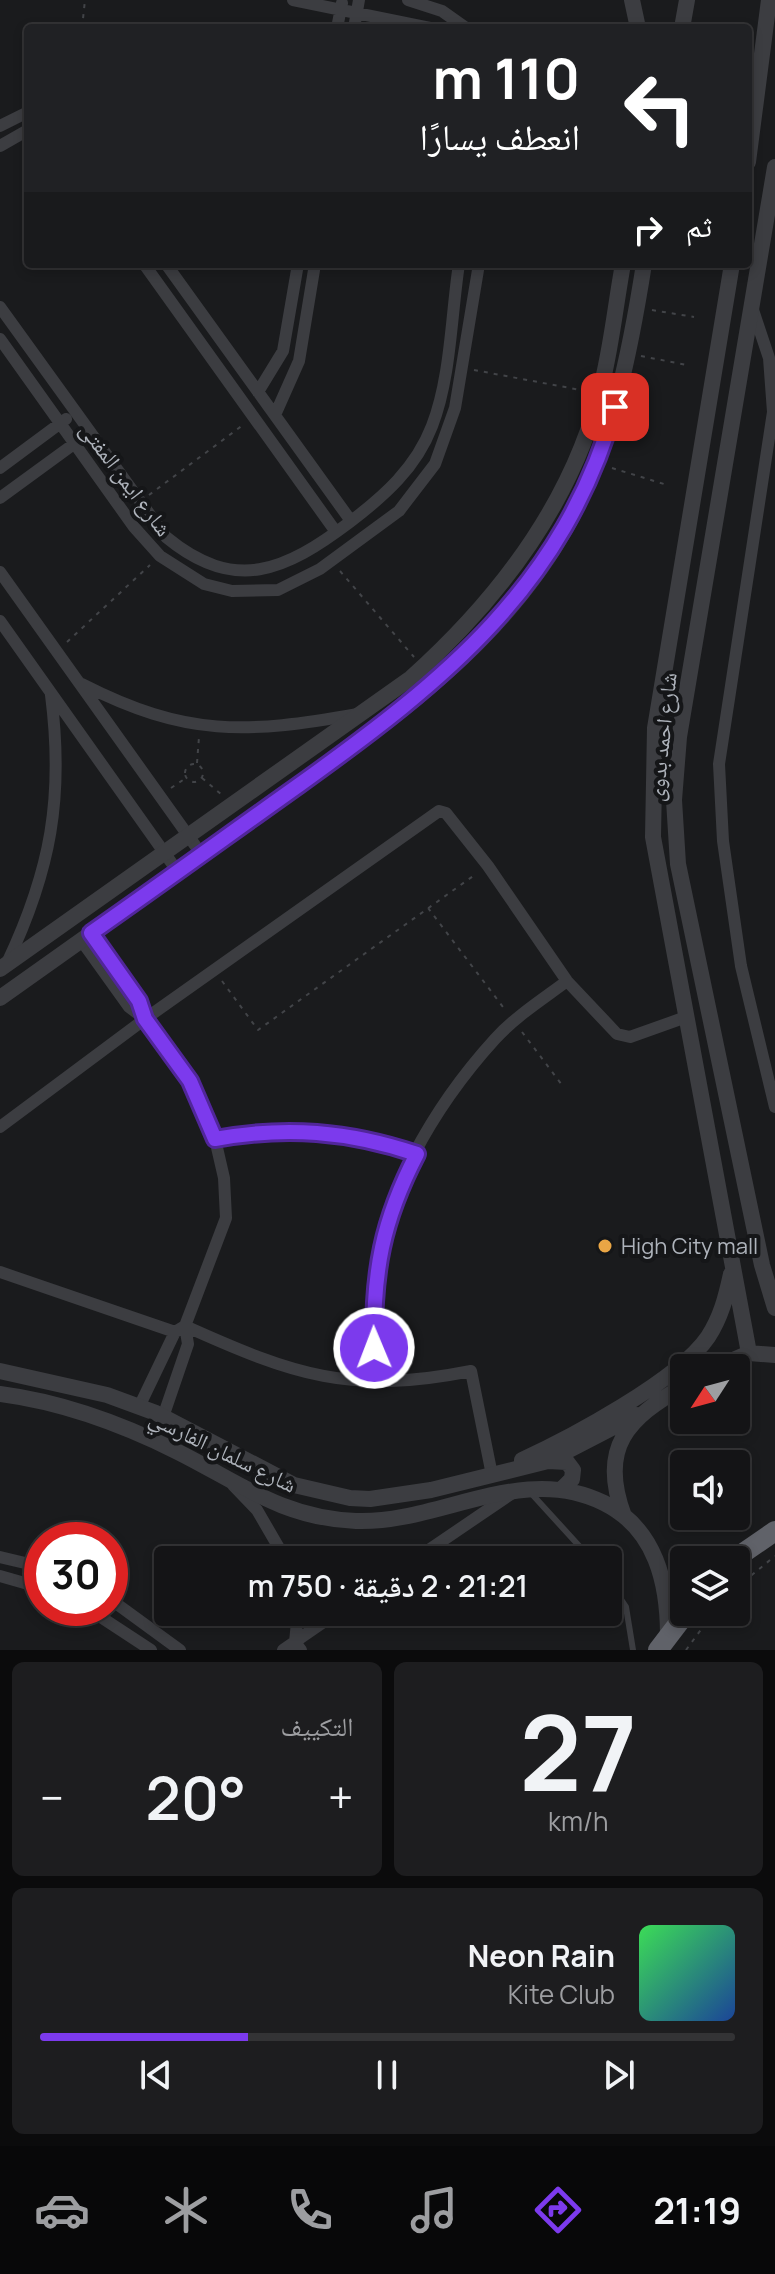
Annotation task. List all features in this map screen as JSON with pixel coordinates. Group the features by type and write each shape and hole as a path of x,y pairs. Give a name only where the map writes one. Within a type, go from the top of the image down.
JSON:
{"highway":[{"path":"750,1548 775,1531"},
{"path":"663,1643 676,1626"}],"street":[{"path":"293,0 358,5 417,24"},
{"path":"408,0 442,11 460,24"},
{"path":"632,0 637,24"},
{"path":"683,24 687,0"},
{"path":"752,131 769,0"},
{"path":"338,24 342,4"},
{"path":"0,126 24,114"},
{"path":"0,146 24,132"},
{"name":"شارع احمد بدوى","path":"775,167 679,737 674,800 678,864 757,1239 775,1308"},
{"path":"147,268 336,532"},
{"path":"169,268 351,521"},
{"path":"258,392 283,351 297,268"},
{"path":"275,415 299,361 314,268"},
{"name":"شارع ايمن المفتى","path":"0,307 138,503 166,537 189,555 228,570 249,571 289,563 351,521 402,476 432,424 458,268"},
{"name":"شارع ايمن المفتى","path":"0,339 74,444 160,556 204,584 255,593 300,581 399,511 419,489 447,437 478,268"},
{"path":"3,966 361,713 423,668 456,638 522,555 567,476 599,393 622,268"},
{"path":"0,998 395,716 483,638 544,563 569,521 596,463 609,431 628,354 643,268"},
{"name":"شارع احمد بدوى","path":"731,268 654,743 653,837 749,1353"},
{"path":"752,306 762,331 773,384 772,446 719,764 723,841 741,966 775,1107"},
{"path":"0,468 74,412"},
{"path":"0,498 90,433"},
{"path":"0,572 202,855"},
{"path":"0,621 178,872"},
{"path":"79,683 157,718 200,727 249,729 361,713"},
{"path":"3,966 31,913 48,859 57,804 58,747 51,691"},
{"path":"0,1127 145,1019 435,813 446,813 488,866 567,981 624,1036 686,1017"},
{"path":"86,937 129,1007 145,1019 190,1081 215,1139 224,1178 226,1218 180,1329 139,1407"},
{"path":"375,1382 373,1290 378,1254 392,1208 417,1154 452,1093 496,1038 567,981"},
{"path":"215,1139 283,1130 337,1133 417,1154"},
{"path":"757,1239 775,1233"},
{"path":"492,1475 608,1415 677,1368 706,1340 714,1326 724,1307 733,1263"},
{"path":"0,1272 180,1329 274,1365 328,1379 375,1382 414,1380 471,1371 492,1475"},
{"path":"163,1417 188,1344 180,1329"},
{"path":"749,1353 775,1355"},
{"name":"شارع سلمان الفارسي","path":"0,1371 69,1384 139,1407 259,1470 325,1494 370,1499 431,1490 492,1475"},
{"name":"شارع سلمان الفارسي","path":"0,1394 65,1408 124,1427 180,1453 272,1504 314,1516 356,1521 400,1519 523,1489 561,1490 595,1499 624,1516 646,1539 661,1568 668,1599 663,1643"},
{"path":"492,1475 548,1461 670,1395"},
{"path":"624,1516 615,1479 615,1460 624,1434 637,1415"},
{"path":"548,1461 567,1462 573,1470 572,1479 561,1490"},
{"path":"233,1485 257,1510 278,1546"},
{"path":"435,1546 523,1489"},
{"path":"0,1557 24,1563"},
{"path":"0,1576 24,1583"},
{"path":"128,1612 180,1650"},
{"path":"114,1626 151,1650"},
{"path":"283,1650 298,1646 322,1626"}],"lane":[{"path":"523,1489 578,1546"},
{"path":"622,1601 626,1607 633,1650"}],"path":[{"path":"82,24 85,0"},
{"path":"637,307 694,317"},
{"path":"628,354 687,365"},
{"path":"461,367 599,393"},
{"path":"138,503 254,417"},
{"path":"596,463 664,484"},
{"path":"57,651 160,556"},
{"path":"331,561 423,668"},
{"path":"196,764 200,727"},
{"path":"187,777 187,767 196,764"},
{"path":"196,764 202,768 202,778"},
{"path":"161,795 187,777"},
{"path":"187,777 194,781 202,778"},
{"path":"202,778 234,804"},
{"path":"214,970 258,1030 488,866"},
{"path":"428,908 562,1085"},
{"path":"750,1577 775,1556"},
{"path":"686,1650 704,1626"}],"place":[{"name":"High City mall","path":"605,1246"}],"route":[{"path":"374,1348 373,1290 378,1254 387,1219 417,1154 377,1140 317,1131 256,1132 215,1139 205,1109 190,1081 145,1019 139,1001 91,933 395,716 483,638 515,603 569,521 591,477 615,407"}]}
